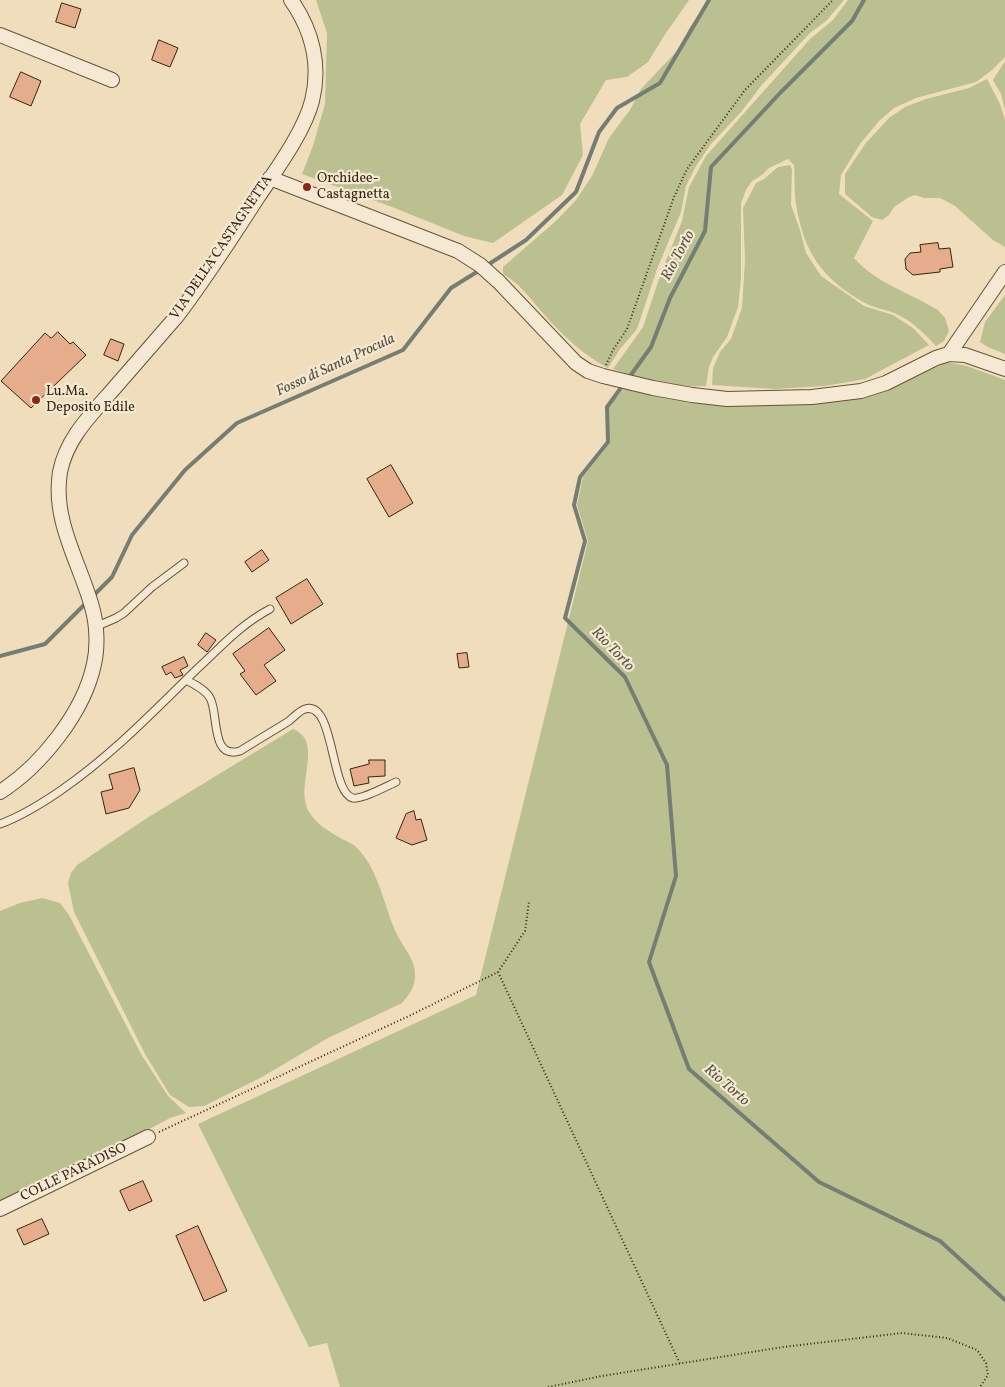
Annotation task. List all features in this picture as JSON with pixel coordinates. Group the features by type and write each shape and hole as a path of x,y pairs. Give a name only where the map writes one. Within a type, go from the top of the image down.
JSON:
{"street":[{"name":"VIA DELLA CASTAGNETTA","path":"0,792 20,778 37,762 60,734 80,701 90,680 94,665 96,646 93,610 67,540 60,506 60,472 68,449 84,423 184,306 270,178 306,117 313,100 315,62 312,44 306,26 291,0"},
{"path":"0,36 112,80"},
{"path":"270,178 464,254 489,273 520,303 576,363 588,371 610,378 676,393 720,398 760,399 834,395 861,391 898,378 936,358 949,354 965,355 1005,370"},
{"path":"949,354 1005,272"},
{"name":"COLLE PARADISO","path":"0,1209 148,1137"}],"lane":[{"path":"95,627 124,613 152,587 184,563"},
{"path":"0,824 18,817 39,805 93,767 148,718 239,629 247,622 270,609"},
{"path":"186,680 201,689 211,700 218,740 231,752 240,751 290,720 302,710 309,709 318,714 325,725 340,783 348,796 359,798 396,782"}],"path":[{"path":"610,378 604,370 613,350 627,330 674,198 687,169 745,90 833,0"},
{"path":"148,1137 402,1019 498,972 525,931 529,902"},
{"path":"498,972 680,1364"},
{"path":"548,1387 783,1347 902,1333 947,1338 977,1350 986,1364 988,1375 980,1387"}],"green space":[{"path":"316,0 689,0 648,62 627,77 606,80 580,124 583,155 562,195 493,243 464,236 302,174 313,146 325,104 327,33"},
{"path":"711,0 844,0 826,21 810,33 761,86 741,112 711,144 696,166 686,186 681,212 657,269 637,329 620,349 608,368 564,336 529,296 503,274 503,267 557,220 576,200 592,176 609,138 630,110 641,89 677,51 690,27"},
{"path":"848,0 1005,0 1005,57 976,82 916,98 894,108 879,121 860,144 841,175 839,194 873,221 854,258 883,281 938,310 945,318 949,331 944,341 936,346 906,319 865,303 850,294 826,274 817,263 804,237 796,204 794,165 788,159 769,168 752,181 741,203 741,279 738,307 727,337 713,357 709,367 706,386 678,387 639,378 613,369 643,327 661,273 682,221 689,187 706,156 810,39 833,20"},
{"path":"1005,61 1005,110 1001,94 993,80"},
{"path":"987,79 1000,104 1005,120 1005,247 993,240 955,206 940,198 924,198 915,195 909,197 894,207 889,215 882,220 872,217 845,194 845,174 865,144 889,118 905,107 926,99 969,88"},
{"path":"790,165 792,170 791,205 806,253 821,276 864,306 893,315 913,328 929,345 865,379 825,386 774,389 712,385 713,368 720,352 731,339 742,308 745,260 743,208 756,183 778,167"},
{"path":"1005,295 1005,354 980,342 985,322"},
{"path":"947,362 967,366 1005,380 1005,1387 340,1387 327,1343 309,1347 198,1124 476,995 588,541 577,505 583,477 609,444 609,406 626,386 779,404 842,400 889,389"},
{"path":"293,729 302,735 307,744 305,801 309,812 324,827 355,846 369,863 379,884 396,933 410,956 414,967 415,981 410,993 402,1003 328,1038 262,1077 204,1106 189,1107 170,1095 145,1054 74,912 68,883 71,873 77,865 147,818"},
{"path":"42,898 60,903 69,915 141,1054 168,1096 186,1113 170,1118 76,1168 0,1204 0,911 20,903"}],"building":[{"path":"62,3 81,9 75,28 56,22"},
{"path":"159,40 178,48 170,67 152,60"},
{"path":"21,72 41,81 31,106 10,97"},
{"path":"938,243 939,249 950,248 953,267 940,269 940,272 913,275 906,269 905,259 910,253 921,252 920,245"},
{"path":"58,332 70,344 73,342 86,355 31,408 1,381 45,333 51,338"},
{"path":"111,339 124,344 118,361 104,355"},
{"path":"391,465 413,503 389,517 367,479"},
{"path":"262,550 269,560 252,572 245,562"},
{"path":"307,579 323,604 291,624 276,598"},
{"path":"269,628 285,650 264,665 276,681 256,695 240,674 245,671 233,654"},
{"path":"206,633 216,640 207,652 198,645"},
{"path":"467,653 469,667 459,668 457,654"},
{"path":"184,657 188,666 180,670 183,675 175,678 171,672 166,675 162,667"},
{"path":"369,760 385,760 385,776 368,777 369,783 354,786 350,769 369,764"},
{"path":"134,768 140,790 129,808 106,814 101,792 113,789 109,775"},
{"path":"414,811 416,820 421,819 427,840 412,845 396,838 406,814"},
{"path":"143,1181 152,1201 129,1211 120,1191"},
{"path":"42,1219 49,1234 24,1245 17,1230"},
{"path":"198,1226 227,1291 204,1301 176,1236"}],"waterway":[{"name":"Fosso di Santa Procula","path":"486,266 526,240 576,192 599,132 617,108 660,83 709,0"},
{"name":"Rio Torto","path":"628,379 651,347 670,298 705,231 711,167 781,92 852,21 864,0"},
{"name":"Fosso di Santa Procula","path":"92,597 112,577 132,535 185,470 237,423 403,350 451,288 480,270"},
{"name":"Rio Torto","path":"623,385 607,407 608,442 580,477 574,505 585,541 565,618 625,677 667,765 676,876 649,962 689,1069 819,1182 940,1241 1005,1300"},
{"name":"Fosso di Santa Procula","path":"0,656 45,644 87,602"}],"place":[{"name":"Orchidee- Castagnetta","path":"307,187"},
{"name":"Lu.Ma. Deposito Edile","path":"36,400"}]}
